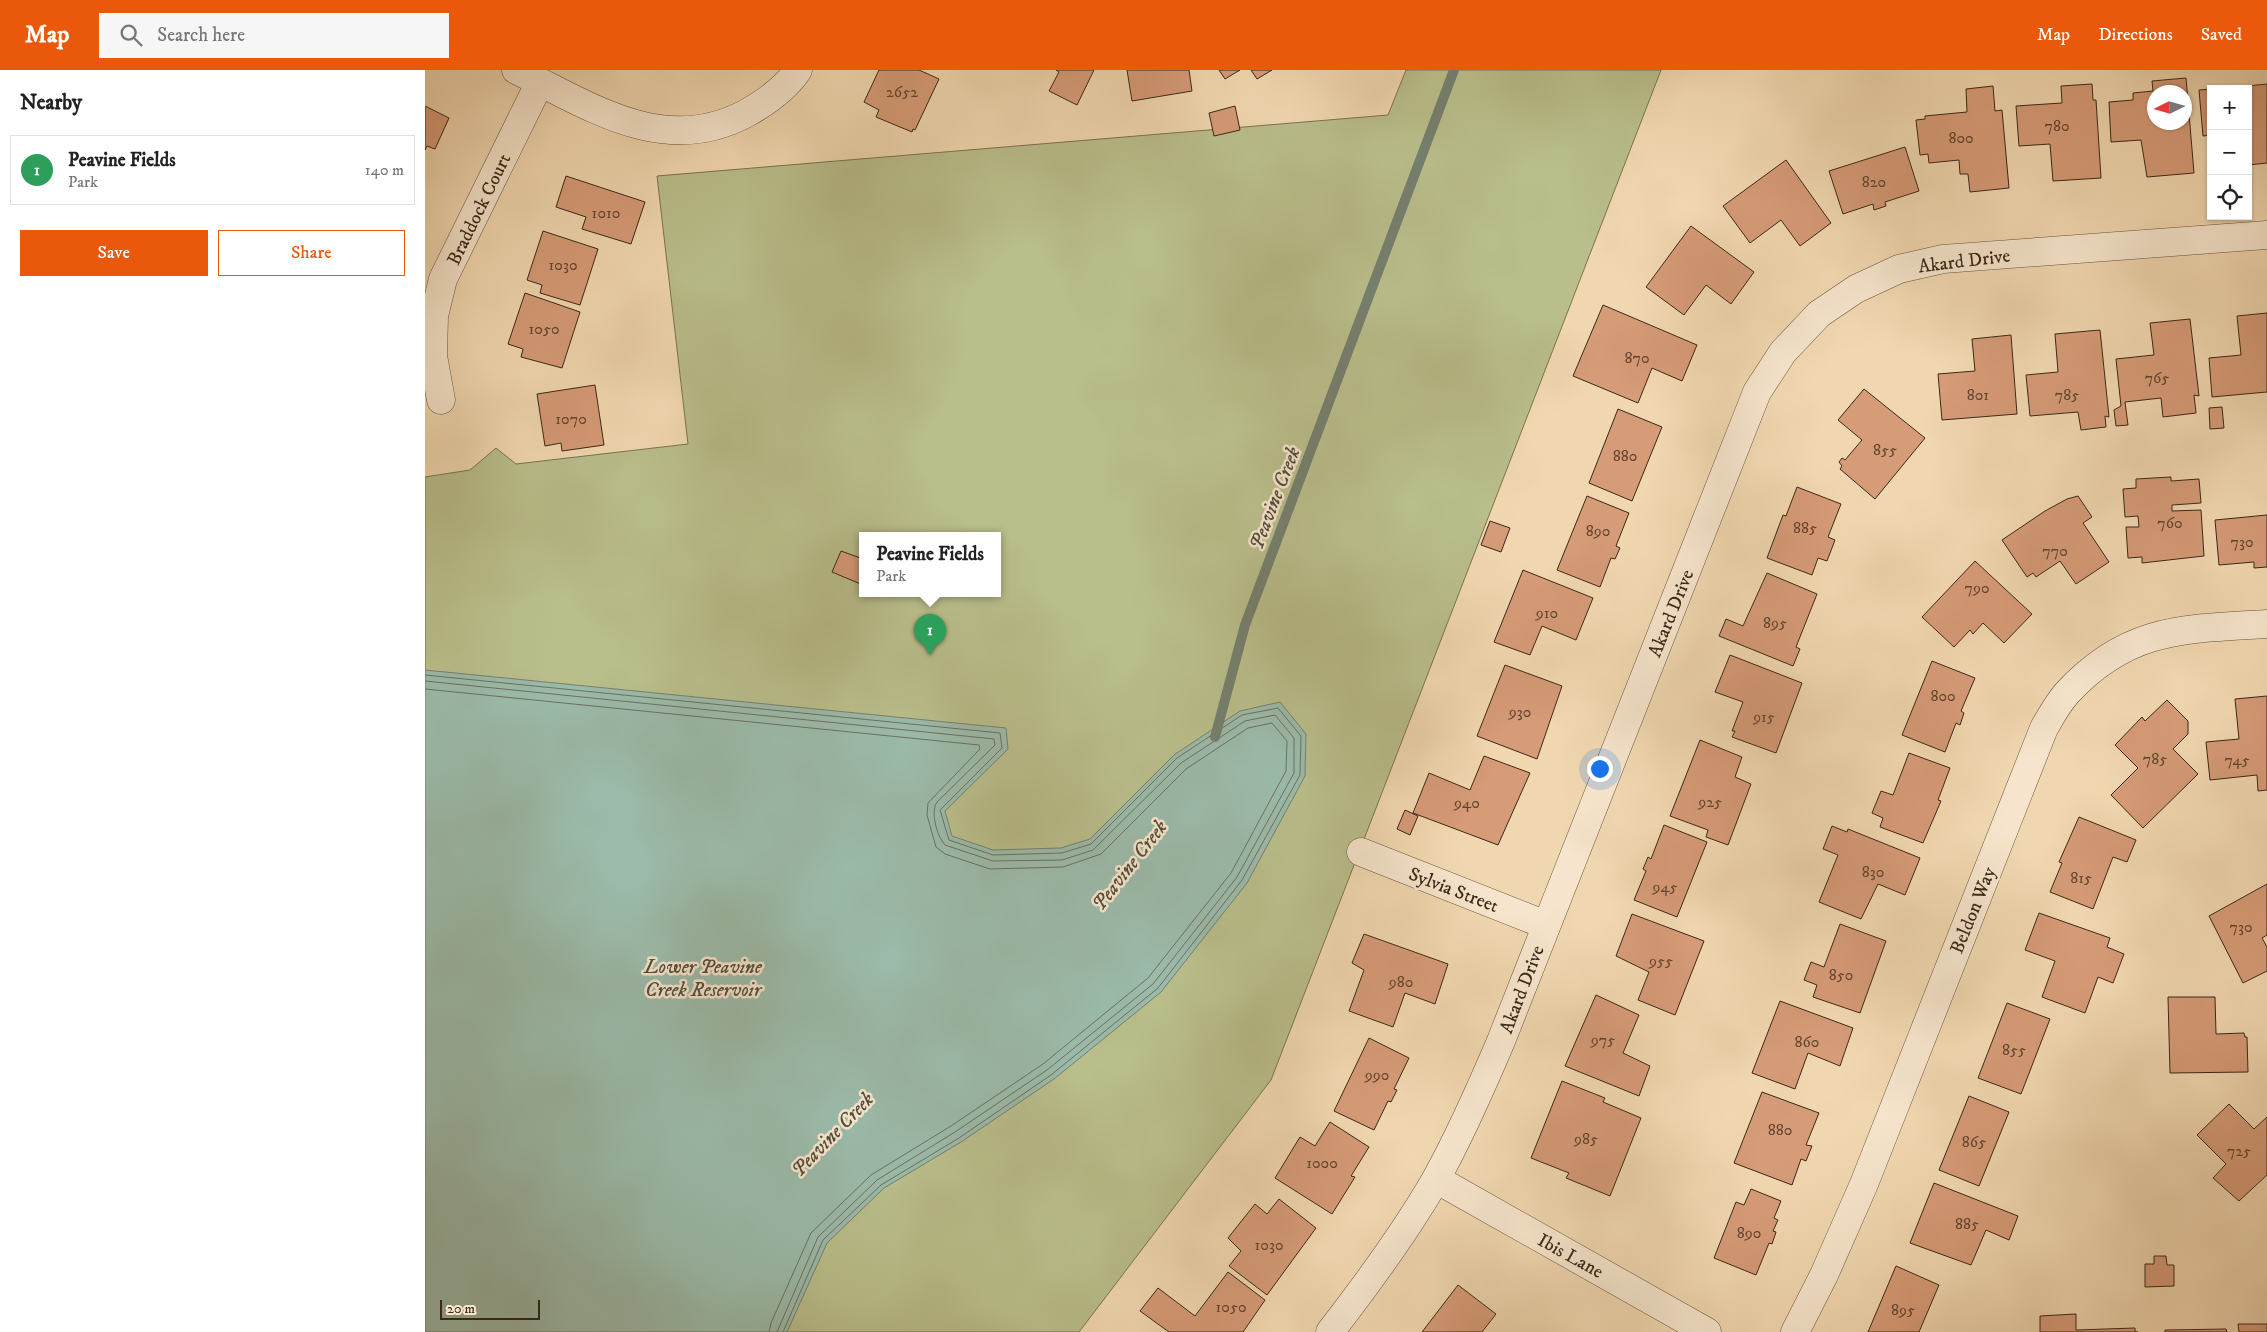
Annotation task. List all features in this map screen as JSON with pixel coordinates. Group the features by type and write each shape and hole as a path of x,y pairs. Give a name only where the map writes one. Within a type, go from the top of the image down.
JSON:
{"street":[{"path":"528,76 626,123 661,131 698,130 732,120 763,104 792,78 797,70"},
{"name":"Braddock Court","path":"441,400 433,356 434,316 443,278 528,76"},
{"name":"Akard Drive","path":"1330,1332 1381,1266 1436,1179 1476,1099 1547,925 1757,392 1783,352 1819,314 1856,289 1899,269 1943,259 2267,236"},
{"name":"Beldon Way","path":"1795,1332 1824,1275 1863,1184 2044,728 2066,694 2092,669 2123,648 2160,634 2193,628 2267,624"},
{"name":"Sylvia Street","path":"1361,852 1547,925"},
{"name":"Ibis Lane","path":"1436,1179 1707,1332"}],"green space":[{"path":"1406,70 1661,70 1271,1080 1079,1332 425,1332 425,477 470,470 496,448 516,464 688,444 657,176 1388,115"}],"water":[{"name":"Lower Peavine Creek Reservoir","path":"425,670 1006,728 1008,749 945,811 952,836 993,850 1061,848 1090,839 1174,755 1240,711 1280,702 1306,734 1305,776 1247,883 1161,992 1054,1079 961,1142 884,1188 827,1243 787,1332 425,1332"}],"building":[{"path":"879,70 919,70 939,79 915,130 913,129 912,132 876,117 879,110 864,102"},
{"path":"1056,70 1094,70 1077,105 1049,91 1059,72"},
{"path":"1127,70 1189,70 1192,91 1132,101"},
{"path":"1219,70 1240,70 1225,79"},
{"path":"1251,70 1272,70 1257,79"},
{"path":"2186,78 2187,85 2152,85 2152,81"},
{"path":"2092,84 2093,100 2096,100 2101,178 2053,181 2050,144 2019,146 2016,106 2062,103 2061,86"},
{"path":"2267,84 2267,163 2252,165 2252,130 2252,85"},
{"path":"1993,86 1995,111 2002,110 2009,188 1970,192 1968,174 1960,174 1959,160 1929,163 1928,154 1920,155 1916,120 1925,119 1925,116 1967,112 1966,89"},
{"path":"2207,89 2207,136 2203,136 2199,90"},
{"path":"2147,92 2147,130 2190,130 2194,173 2147,177 2141,140 2111,142 2109,102 2133,100 2133,93"},
{"path":"425,106 449,118 435,149 427,146 425,150"},
{"path":"1235,106 1240,130 1214,136 1209,113"},
{"path":"1905,147 1919,191 1885,202 1886,206 1874,210 1873,204 1843,214 1829,171"},
{"path":"1786,160 1831,223 1800,246 1781,220 1750,243 1723,206"},
{"path":"566,176 645,202 631,244 582,229 586,217 556,207"},
{"path":"1691,226 1754,272 1731,304 1706,285 1684,315 1646,287"},
{"path":"543,231 598,249 580,305 540,293 542,285 527,280"},
{"path":"525,293 580,312 562,368 521,357 523,349 508,344"},
{"path":"1603,305 1697,345 1682,381 1652,368 1638,403 1573,376"},
{"path":"2267,313 2267,392 2212,397 2209,358 2241,355 2237,316"},
{"path":"2190,319 2199,396 2194,395 2196,413 2163,417 2161,398 2125,402 2128,425 2116,426 2114,410 2121,406 2116,359 2154,355 2150,323"},
{"path":"2100,330 2109,417 2105,416 2106,427 2081,430 2078,412 2030,416 2026,375 2058,372 2055,334"},
{"path":"2011,335 2017,414 1942,420 1938,374 1975,371 1972,339"},
{"path":"595,385 604,445 562,451 561,443 545,446 537,394"},
{"path":"1864,389 1925,438 1875,499 1840,469 1842,466 1839,462 1842,458 1845,460 1862,440 1838,420"},
{"path":"2222,407 2224,428 2210,429 2209,408"},
{"path":"1618,409 1662,427 1632,501 1589,483"},
{"path":"2171,477 2171,481 2199,479 2201,503 2172,505 2172,511 2201,510 2204,556 2142,563 2142,557 2128,558 2126,527 2139,527 2138,516 2125,517 2123,489 2136,488 2136,479"},
{"path":"1797,487 1841,504 1828,537 1835,540 1827,561 1818,558 1812,575 1767,558 1783,515 1786,516"},
{"path":"1587,496 1629,513 1616,546 1620,548 1615,559 1611,558 1600,587 1557,570"},
{"path":"2078,496 2092,517 2083,523 2109,562 2076,584 2060,561 2036,577 2033,573 2027,577 2002,540 2045,511 2067,499"},
{"path":"2267,515 2267,567 2254,568 2254,562 2219,565 2215,520"},
{"path":"1490,521 1510,528 1501,552 1481,545"},
{"path":"841,551 859,558 859,583 832,572"},
{"path":"1975,561 2032,614 2004,643 1983,623 1973,634 1970,630 1954,647 1922,617"},
{"path":"1523,570 1593,598 1576,640 1542,626 1530,655 1494,642"},
{"path":"1767,573 1817,594 1796,647 1800,649 1793,666 1719,636 1726,619 1743,626"},
{"path":"1730,655 1802,683 1776,753 1732,737 1735,731 1732,731 1743,702 1715,692"},
{"path":"1932,661 1975,678 1961,711 1964,713 1960,725 1956,723 1945,752 1902,735"},
{"path":"1505,665 1562,686 1537,759 1477,736"},
{"path":"2267,696 2267,790 2258,791 2257,775 2210,780 2206,742 2239,739 2235,699"},
{"path":"2167,700 2188,721 2188,734 2173,749 2198,774 2143,828 2111,795 2138,768 2115,745 2142,717 2145,721"},
{"path":"1700,740 1742,757 1735,777 1751,784 1728,845 1706,837 1708,830 1670,816"},
{"path":"1909,753 1950,768 1938,800 1941,801 1923,843 1880,827 1883,818 1872,813 1881,791 1893,795"},
{"path":"1484,756 1530,773 1498,845 1413,813 1429,773 1470,790"},
{"path":"1405,810 1418,816 1410,835 1397,829"},
{"path":"2079,817 2136,840 2127,862 2113,857 2093,909 2050,892 2062,863 2059,862"},
{"path":"1664,825 1707,842 1677,917 1634,900 1646,871 1643,869 1648,857 1651,859"},
{"path":"1832,826 1847,832 1848,829 1920,858 1905,895 1878,884 1861,919 1819,902 1838,855 1823,849"},
{"path":"2267,884 2267,935 2262,938 2267,947 2267,971 2243,983 2209,916"},
{"path":"2039,913 2110,938 2107,947 2124,954 2113,983 2098,977 2085,1013 2042,997 2055,961 2025,950"},
{"path":"1632,914 1704,941 1675,1015 1638,1000 1649,972 1616,956"},
{"path":"1840,924 1886,941 1860,1013 1813,997 1817,985 1804,980 1811,962 1824,967"},
{"path":"1364,934 1448,964 1435,1004 1405,993 1393,1027 1349,1011 1364,970 1352,963"},
{"path":"1596,995 1639,1015 1623,1053 1650,1066 1639,1096 1565,1066"},
{"path":"2168,997 2215,997 2216,1034 2244,1033 2245,1037 2247,1037 2248,1072 2170,1073"},
{"path":"1780,1001 1853,1028 1840,1066 1808,1053 1795,1089 1752,1073"},
{"path":"2007,1003 2050,1019 2021,1094 1978,1078"},
{"path":"1369,1038 1409,1058 1394,1089 1397,1090 1391,1102 1388,1101 1374,1130 1334,1111"},
{"path":"1562,1081 1605,1098 1603,1102 1641,1118 1610,1196 1566,1178 1569,1173 1531,1158"},
{"path":"1762,1092 1819,1113 1806,1145 1812,1146 1806,1161 1801,1159 1792,1185 1734,1163"},
{"path":"1969,1096 2009,1112 1979,1186 1939,1170"},
{"path":"2229,1104 2254,1129 2267,1117 2267,1175 2239,1201 2213,1178 2226,1164 2197,1135"},
{"path":"1330,1122 1369,1147 1351,1176 1355,1177 1332,1214 1275,1178 1300,1137 1315,1146"},
{"path":"1934,1183 2018,1216 2009,1240 1986,1230 1971,1265 1910,1243"},
{"path":"1751,1189 1781,1201 1774,1218 1778,1220 1773,1231 1776,1232 1772,1244 1769,1243 1756,1275 1714,1258 1736,1202 1744,1205"},
{"path":"1279,1199 1316,1228 1267,1295 1229,1266 1241,1251 1228,1238 1255,1204 1267,1214"},
{"path":"2154,1256 2166,1256 2167,1265 2174,1265 2174,1286 2145,1287 2145,1264 2154,1264"},
{"path":"1896,1266 1939,1285 1919,1332 1868,1332"},
{"path":"1228,1272 1265,1300 1243,1332 1169,1332 1140,1311 1158,1288 1195,1316"},
{"path":"1458,1285 1496,1314 1482,1332 1422,1332"},
{"path":"2076,1314 2076,1330 2135,1328 2135,1332 2040,1332 2040,1316"},
{"path":"2238,1324 2267,1324 2267,1332 2239,1332"},
{"path":"2226,1329 2227,1332 2165,1332 2165,1330"}],"waterway":[{"name":"Peavine Creek","path":"1215,737 1245,625 1454,70"}],"place":[{"name":"Peavine Fields","path":"930,655"}]}
